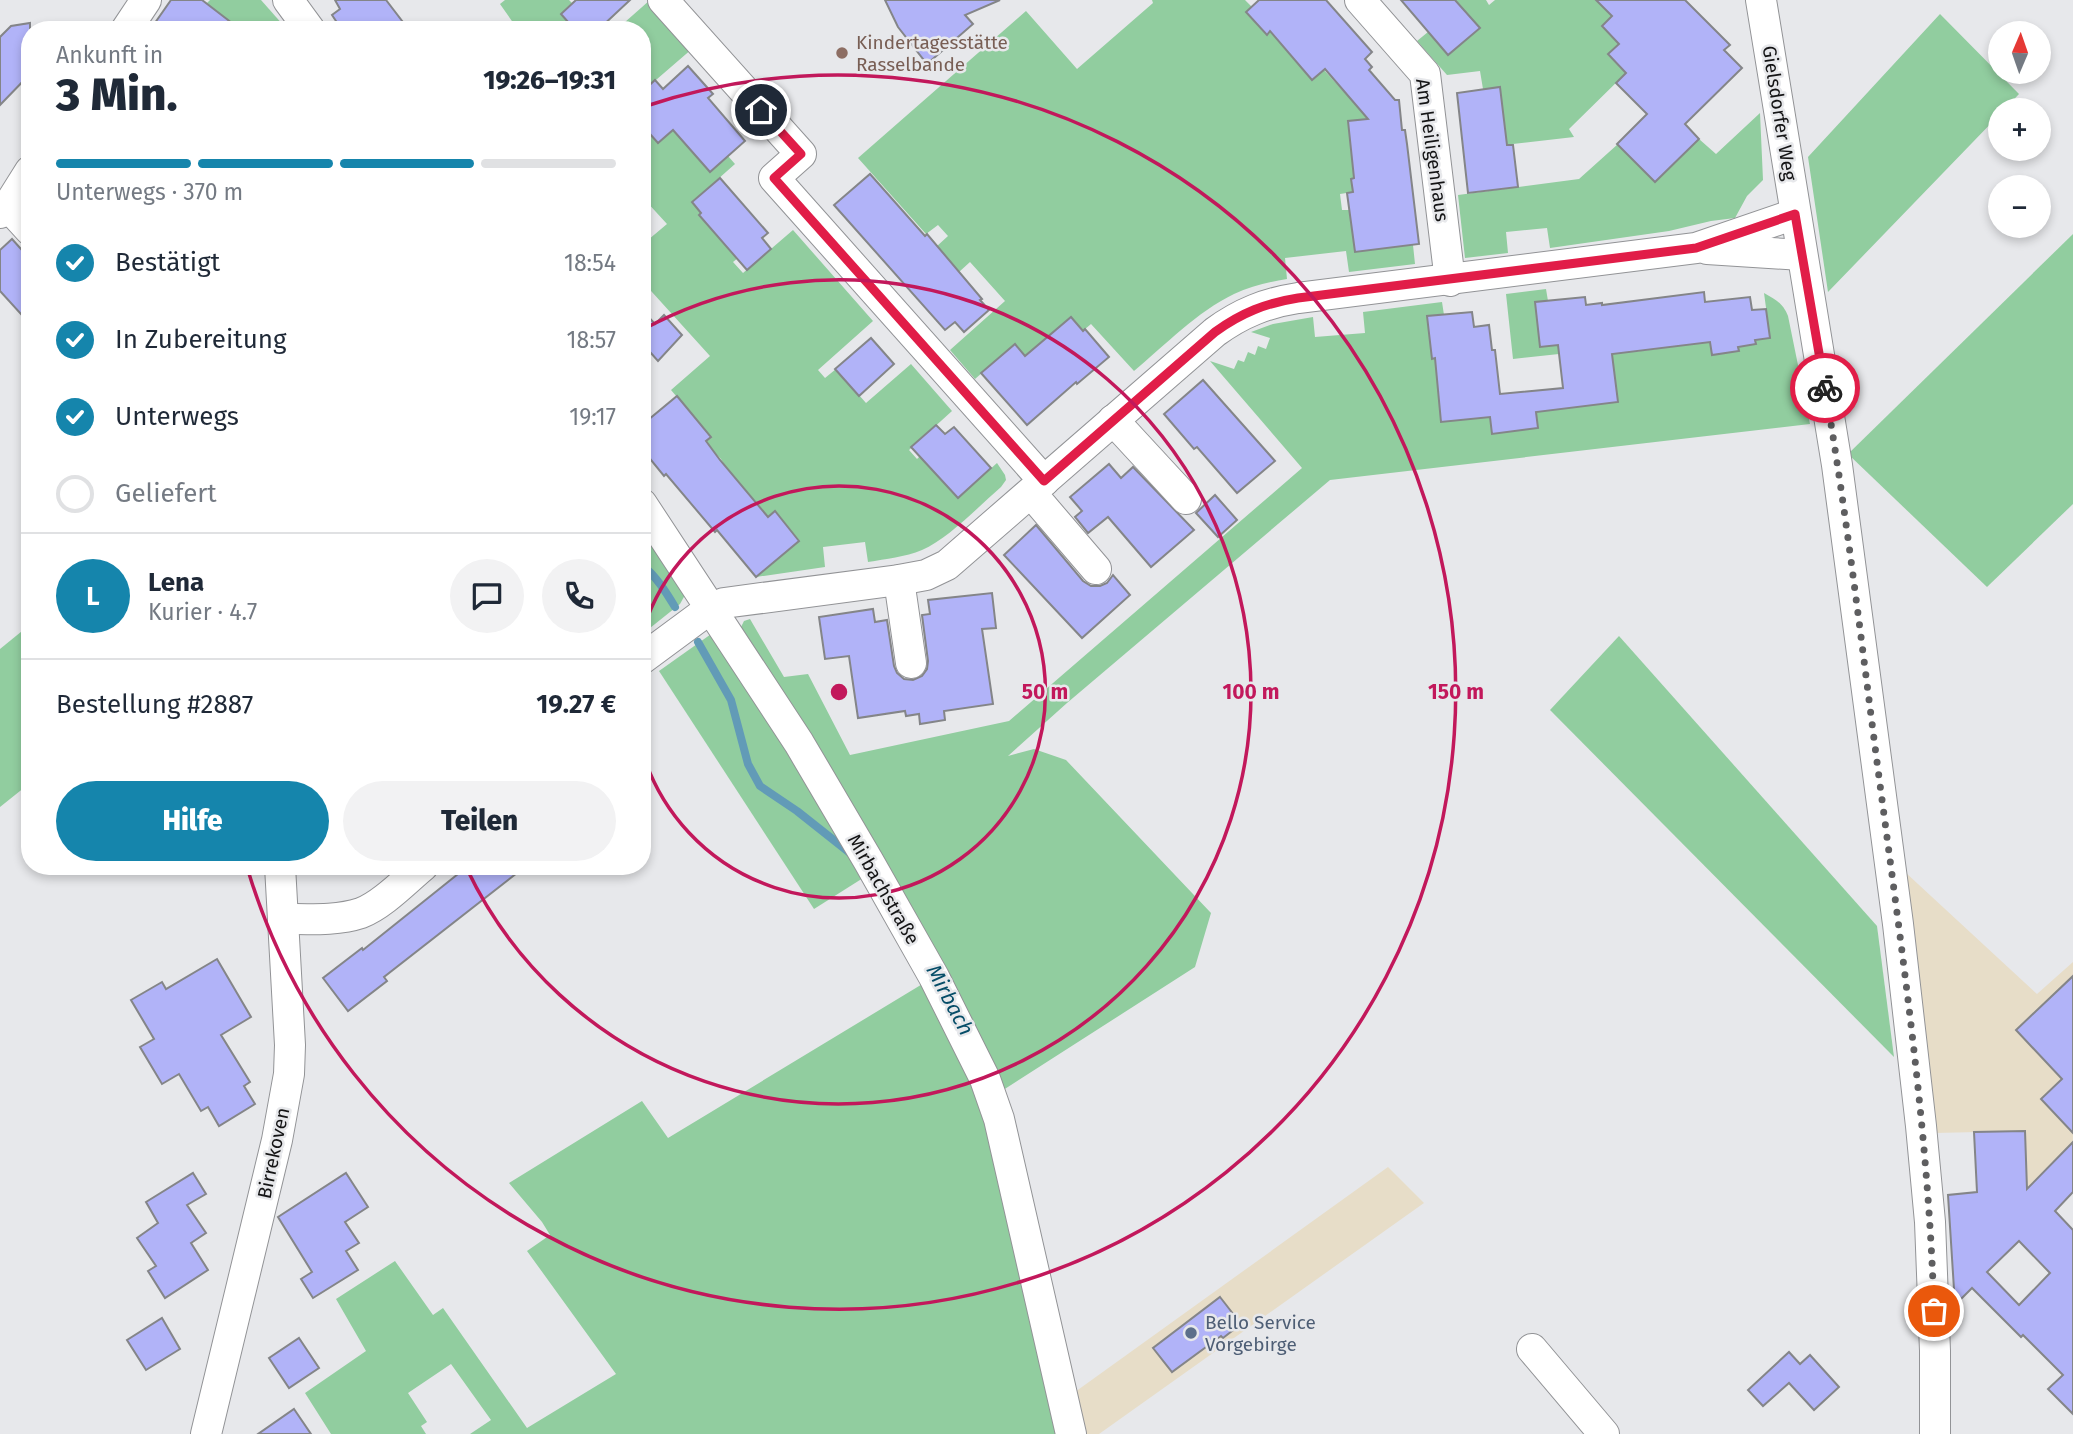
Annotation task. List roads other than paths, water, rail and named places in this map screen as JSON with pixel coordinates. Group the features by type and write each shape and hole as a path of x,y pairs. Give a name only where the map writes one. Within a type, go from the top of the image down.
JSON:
{"street":[{"path":"132,21 146,0"},
{"path":"288,0 303,21"},
{"path":"663,0 801,154 774,178 1038,487 1096,569"},
{"name":"Am Heiligenhaus","path":"1360,0 1425,74 1450,281"},
{"name":"Gielsdorfer Weg","path":"1762,0 1837,465 1898,924 1922,1126 1933,1291 1935,1434"},
{"path":"21,185 4,210 21,223"},
{"path":"651,652 711,608 724,603 900,580 926,575 947,565 1215,332 1256,307 1287,300 1696,248 1795,214"},
{"path":"1696,248 1802,255"},
{"path":"1113,420 1186,499"},
{"name":"Mirbachstraße","path":"651,518 799,743 934,977 985,1079 999,1118 1071,1434"},
{"path":"900,580 911,663"},
{"name":"Birrekoven","path":"206,1434 274,1152 289,1074 290,1045 281,875"},
{"path":"283,919 339,918 361,912 412,875"},
{"path":"1532,1349 1604,1434"}],"waterway":[{"name":"Mirbach","path":"651,574 675,607"},
{"name":"Mirbach","path":"698,642 731,700 748,764 760,786 850,853"}],"place":[{"name":"Kindertagesstätte Rasselbande","path":"842,53"},
{"name":"Bello Service Vorgebirge","path":"1191,1333"}]}
